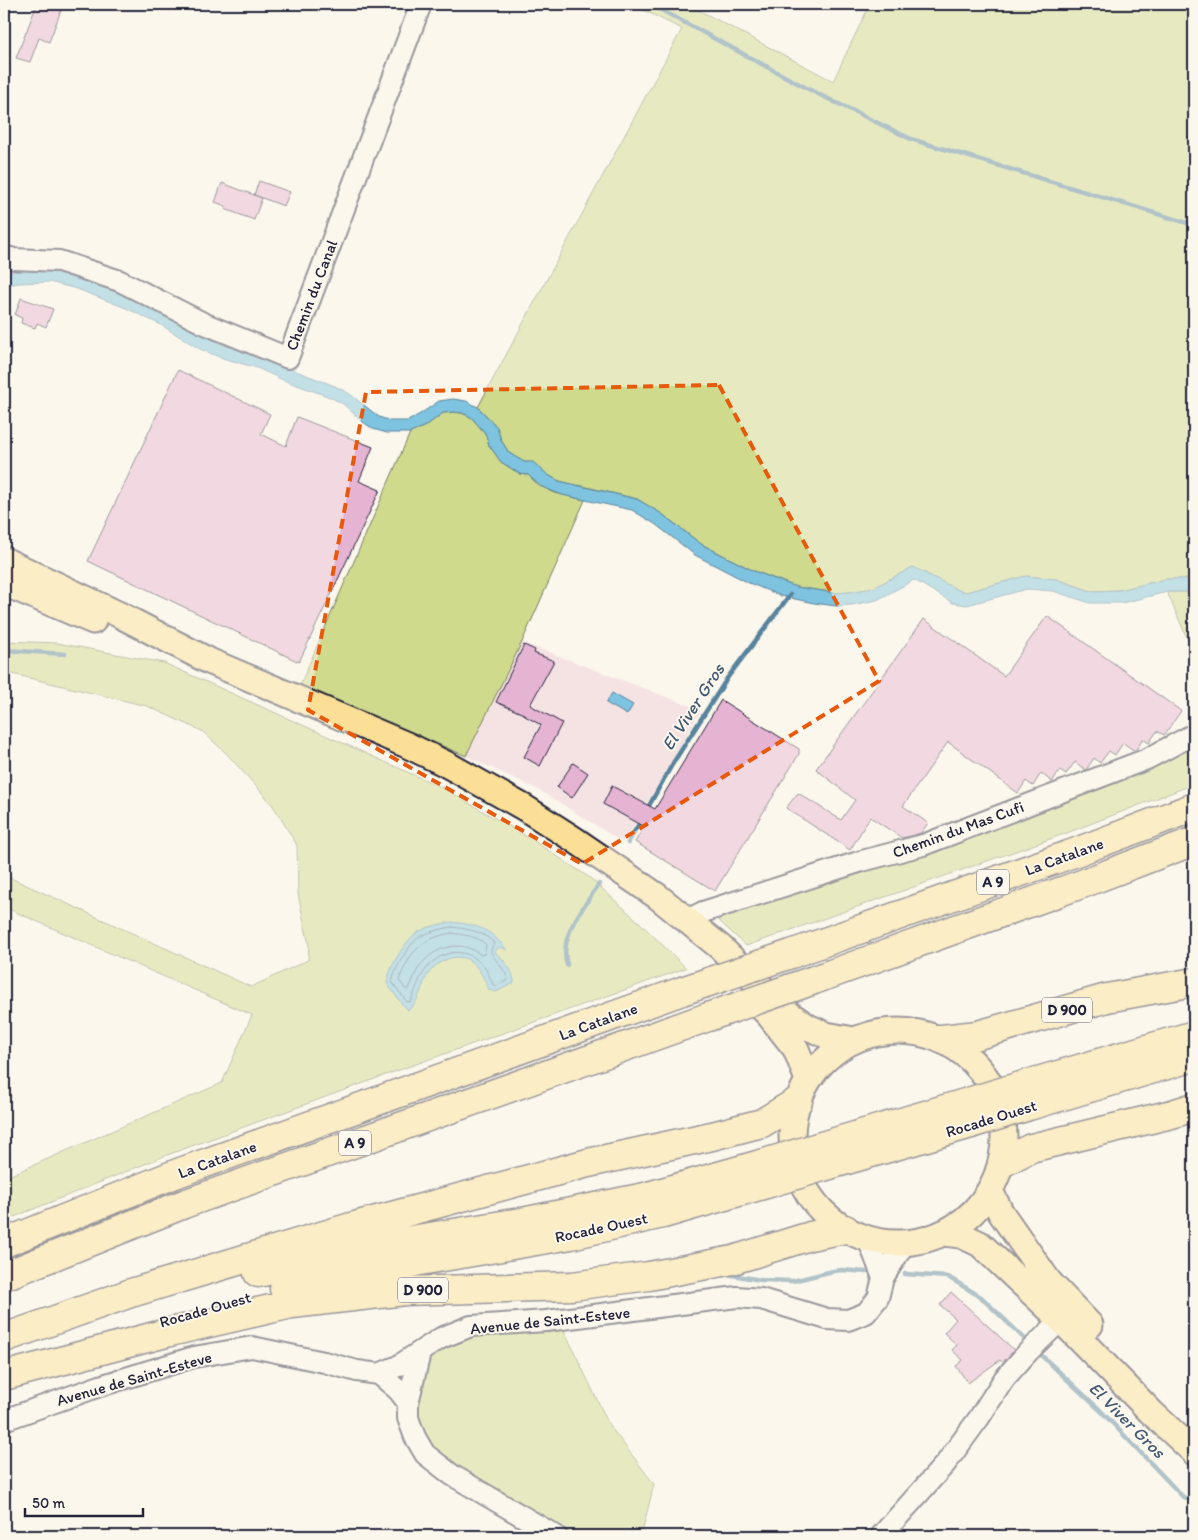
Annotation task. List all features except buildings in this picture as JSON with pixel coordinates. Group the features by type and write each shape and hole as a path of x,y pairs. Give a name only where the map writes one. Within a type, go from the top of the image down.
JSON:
{"highway":[{"name":"La Catalane","path":"4,1243 184,1171 682,991 1071,854 1194,806"},
{"name":"La Catalane","path":"4,1276 184,1204 1079,885 1194,841"},
{"name":"D 900","path":"941,1040 978,1035 1107,998 1194,982"},
{"name":"Rocade Ouest","path":"4,1376 139,1328 261,1294 420,1261 571,1235 663,1214 764,1174 1027,1096 1194,1036"},
{"name":"Rocade Ouest","path":"1027,1096 1194,1058"},
{"path":"4,1338 131,1293 352,1227 588,1163 762,1123 803,1090"},
{"path":"1002,1163 1031,1148 1194,1107"},
{"name":"Rocade Ouest","path":"4,1352 74,1326 178,1294 265,1271 387,1244 527,1221 764,1174"},
{"name":"D 900","path":"4,1376 170,1332 292,1304 405,1291 572,1286 650,1276 734,1260 810,1236 857,1234"}],"main road":[{"path":"4,560 120,615 209,661 407,745 446,764 525,808 657,896 720,947 796,1019 826,1035 854,1040"},
{"path":"4,583 290,707 448,779 537,830 596,870 666,923 769,1015 796,1049 803,1090"},
{"path":"945,1233 971,1215 990,1191 1002,1163 1004,1126 994,1090 972,1060 932,1036 906,1031 880,1032 854,1040 828,1056 803,1090 792,1130 794,1159 805,1187 822,1211 857,1234 904,1243 945,1233 961,1235 980,1244 1061,1320 1151,1412 1194,1452"},
{"path":"990,1191 1001,1214 1049,1282 1142,1380 1194,1430"}],"street":[{"name":"Chemin du Canal","path":"4,256 14,259 59,261 85,268 120,281 203,323 288,358 421,4"},
{"name":"Chemin du Mas Cufi","path":"687,920 704,912 862,862 923,845 1146,759 1194,734"},
{"path":"857,1234 883,1278"},
{"name":"Avenue de Saint-Esteve","path":"4,1420 100,1386 194,1357 252,1347 357,1371 379,1374 398,1366 441,1338 472,1326 546,1321 737,1297 761,1299 827,1319 848,1320 866,1313 878,1298 883,1278 904,1243"},
{"path":"881,1536 946,1463 979,1418 1004,1379 1061,1320"},
{"path":"420,1352 408,1403 408,1418 415,1437 425,1454 452,1475 556,1536"},
{"path":"379,1374 398,1390 408,1403"}],"highlighted area":[{"path":"719,385 879,681 582,864 308,710 366,392"}],"shaded area":[{"path":"522,642 701,710 624,843 539,790 466,756"}],"green space":[{"path":"631,4 687,4 833,81 870,4 1194,4 1194,579 1166,579 1120,590 1091,591 1056,579 1026,576 966,592 958,590 913,567 873,588 850,592 837,593 796,587 754,571 701,544 662,514 637,499 578,485 576,487 576,485 559,481 533,463 524,462 509,453 501,440 497,427 478,407 682,29"},
{"path":"454,412 471,417 485,433 489,445 501,462 520,474 528,475 540,486 555,493 585,500 522,642 466,756 300,685 410,433 427,425 443,413"},
{"path":"1167,592 1194,592 1194,654"},
{"path":"4,641 57,643 164,663 443,788 531,839 590,878 686,968 167,1155 4,1221 4,1178 222,1083 252,1015 4,907 4,875 251,987 308,960 309,945 298,894 297,845 272,804 226,753 202,731 147,706 4,672"},
{"path":"1194,742 1194,784 1064,834 746,946 714,916"},
{"path":"563,1328 609,1425 654,1484 641,1536 575,1536 458,1467 432,1447 423,1433 417,1416 417,1403 425,1360 445,1346 474,1335"}],"water":[{"path":"51,269 81,277 132,296 224,345 261,356 335,386 350,394 379,417 390,421 408,421 439,401 453,399 466,401 478,407 497,427 501,440 509,453 524,462 533,462 548,475 559,481 637,499 662,514 701,544 754,571 796,587 836,593 850,592 873,588 913,567 958,590 966,592 1026,576 1056,579 1091,591 1120,590 1166,579 1194,579 1194,592 1167,592 1122,603 1090,603 1053,591 1027,589 967,605 953,603 914,580 877,600 852,605 836,606 781,596 749,583 695,555 655,524 632,510 562,495 540,486 528,475 520,474 501,462 489,445 485,433 471,417 462,413 443,413 427,425 411,433 387,433 373,429 343,404 330,397 283,380 257,368 219,357 200,349 161,325 126,308 77,289 49,282 18,283 4,286 4,273"},
{"path":"612,693 633,705 627,715 606,703"},
{"path":"452,922 483,929 495,937 507,950 499,947 495,952 511,970 514,983 496,992 489,990 479,970 469,960 456,957 448,959 437,964 426,977 418,998 408,1010 387,984 394,963 408,941 418,932 439,924"}],"waterway":[{"path":"650,4 814,92 911,139 1194,225"},
{"name":"El Viver Gros","path":"646,811 673,763 728,677 790,595"},
{"path":"4,650 65,654"},
{"name":"El Viver Gros","path":"628,843 641,820"},
{"name":"El Viver Gros","path":"567,965 565,954 569,933 580,912 599,884"},
{"name":"El Viver Gros","path":"732,1275 761,1280 793,1281 833,1271 866,1272"},
{"name":"El Viver Gros","path":"905,1274 948,1277 981,1297 1028,1342"},
{"name":"El Viver Gros","path":"1041,1355 1100,1410 1183,1497 1194,1501"}]}
